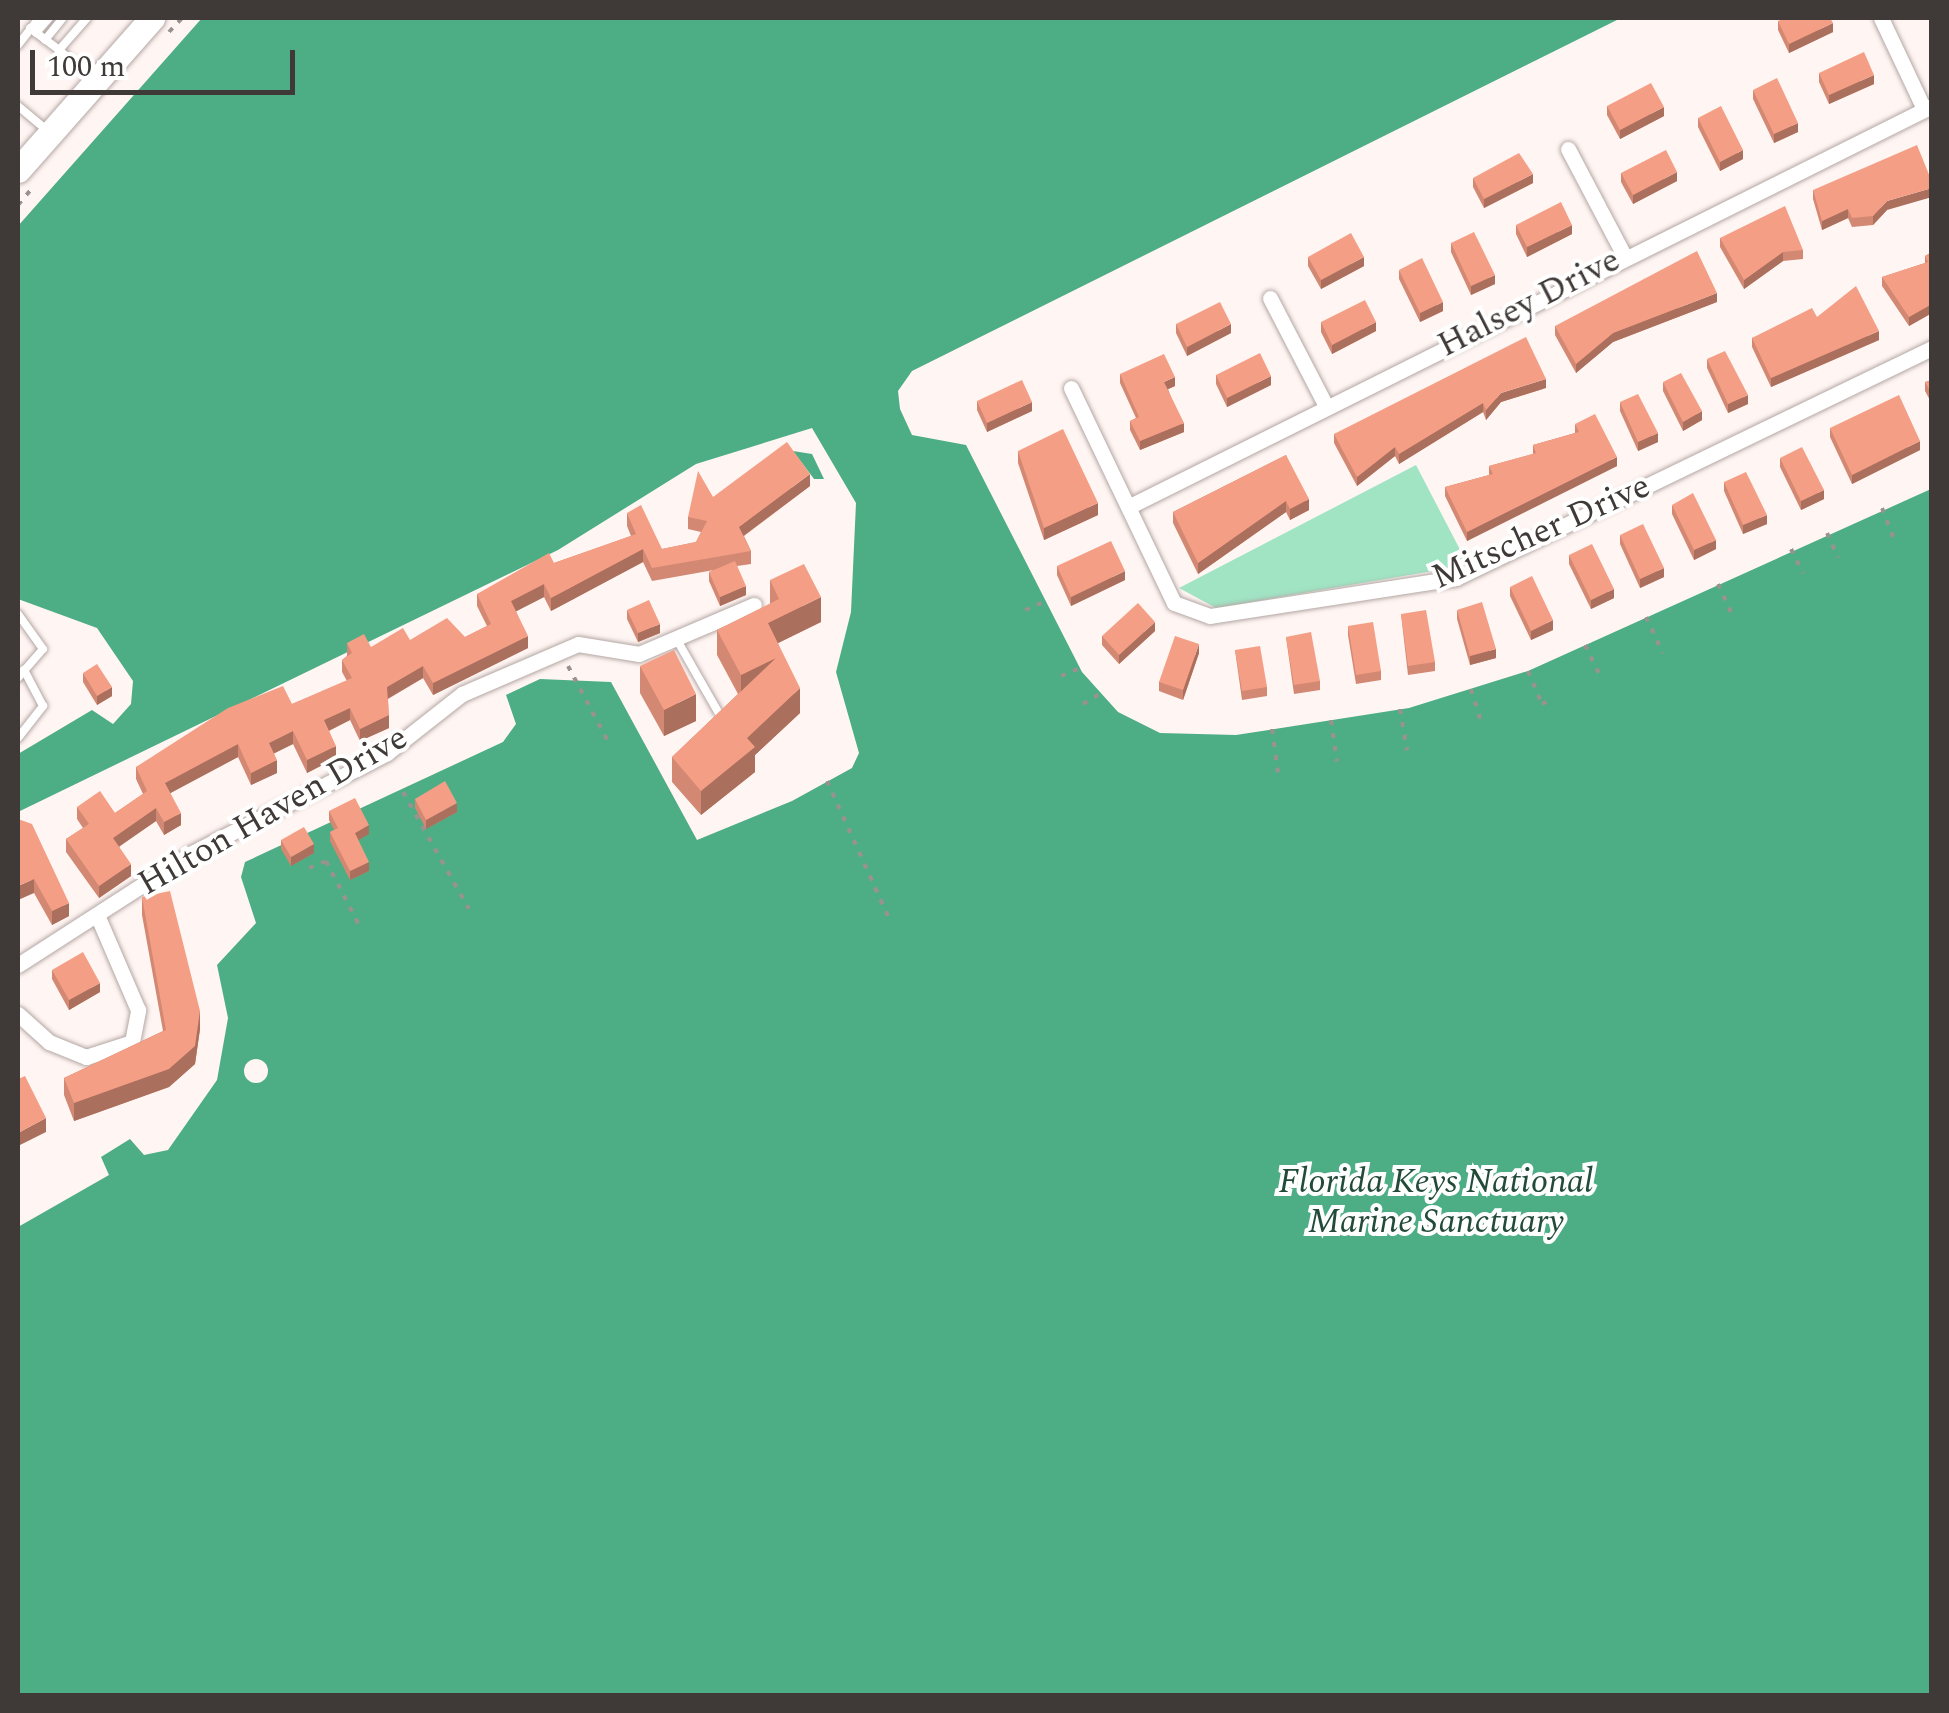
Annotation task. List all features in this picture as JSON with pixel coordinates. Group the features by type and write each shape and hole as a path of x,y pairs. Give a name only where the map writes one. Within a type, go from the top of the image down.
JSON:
{"main road":[{"path":"18,170 152,18"}],"street":[{"path":"1881,18 1928,108"},
{"name":"Halsey Drive","path":"1130,506 1624,255 1928,108"},
{"path":"1568,148 1624,255"},
{"path":"1270,298 1326,406"},
{"name":"Mitscher Drive","path":"1071,388 1174,603 1190,615 1434,584 1932,348"},
{"name":"Hilton Haven Drive","path":"18,965 190,854 387,753 462,694 578,644 639,654 754,605"},
{"path":"18,1014 49,1042 86,1057 132,1042 138,1010 97,914"}],"lane":[{"path":"33,31 39,18"},
{"path":"18,45 50,18"},
{"path":"45,40 63,18"},
{"path":"59,50 87,18"},
{"path":"33,31 96,81"},
{"path":"18,106 50,132"},
{"path":"18,614 42,649 21,674 43,706 18,738"},
{"path":"677,640 718,712"}],"path":[{"path":"1882,508 1894,540"},
{"path":"1827,533 1838,558"},
{"path":"1791,549 1802,573"},
{"path":"1718,584 1733,616"},
{"path":"1025,610 1046,601"},
{"path":"1646,617 1663,653"},
{"path":"1585,645 1600,676"},
{"path":"568,666 608,743"},
{"path":"1061,676 1080,668"},
{"path":"1528,671 1542,704 1552,699"},
{"path":"1471,689 1482,726"},
{"path":"1083,704 1101,693"},
{"path":"1400,709 1407,750"},
{"path":"1331,720 1337,762"},
{"path":"1272,730 1278,773"},
{"path":"827,781 888,916"},
{"path":"403,792 469,908"},
{"path":"309,868 326,861 360,927"}],"shaded area":[{"name":"Florida Keys National Marine Sanctuary","path":"202,18 1621,18 912,371 898,391 900,409 912,435 966,445 1082,672 1118,712 1160,733 1236,735 1409,708 1528,671 1931,489 1931,1695 18,1695 18,1227 109,1175 101,1157 130,1139 144,1155 168,1150 217,1080 228,1018 217,965 256,923 241,877 245,862 503,742 516,724 506,695 540,679 611,682 697,840 792,801 852,768 859,753 836,672 851,612 856,503 812,428 696,464 558,550 18,812 18,754 92,710 113,724 131,704 133,681 97,628 18,599 18,226"},
{"path":"793,451 812,454 824,479 814,479"},
{"path":"1416,465 1468,565 1216,608 1179,588"}],"pier":[{"path":"256,1059 268,1071 256,1083 244,1071"}],"building":[{"path":"1830,18 1833,23 1789,44 1778,21"},
{"path":"1864,52 1874,75 1829,95 1819,73"},
{"path":"1777,78 1798,123 1774,134 1753,90"},
{"path":"1651,83 1664,107 1620,130 1607,106"},
{"path":"1721,106 1743,150 1720,162 1698,118"},
{"path":"1917,145 1932,188 1887,201 1873,216 1852,218 1848,209 1822,221 1813,190"},
{"path":"1666,150 1677,172 1633,195 1621,173"},
{"path":"1519,153 1533,174 1484,199 1473,178"},
{"path":"1561,202 1572,225 1527,247 1516,225"},
{"path":"1785,206 1803,250 1783,252 1744,280 1720,238"},
{"path":"1474,232 1495,275 1471,286 1451,243"},
{"path":"1351,233 1364,257 1321,280 1308,257"},
{"path":"1697,251 1717,293 1613,333 1576,364 1555,326"},
{"path":"1932,252 1932,304 1909,317 1882,277 1928,262 1925,256"},
{"path":"1422,258 1443,302 1420,313 1399,270"},
{"path":"1856,286 1879,331 1771,378 1752,338 1812,308 1817,317"},
{"path":"1365,300 1376,322 1332,345 1321,322"},
{"path":"1220,302 1231,324 1187,347 1176,324"},
{"path":"1526,337 1546,379 1501,393 1486,410 1483,403 1399,454 1395,447 1357,477 1334,434"},
{"path":"1725,351 1748,395 1728,404 1707,359"},
{"path":"1260,353 1271,376 1227,398 1216,375"},
{"path":"1164,354 1175,377 1164,382 1184,423 1140,441 1130,421 1139,417 1120,374"},
{"path":"1681,373 1702,411 1683,422 1663,382"},
{"path":"1022,380 1032,402 987,423 977,401"},
{"path":"1638,394 1658,433 1638,442 1620,402"},
{"path":"1899,395 1920,441 1852,475 1830,428"},
{"path":"1595,414 1617,457 1467,532 1445,487 1493,474 1489,466 1536,453 1533,445 1579,432 1575,424"},
{"path":"1063,429 1098,503 1044,528 1018,451"},
{"path":"787,442 810,474 739,527 751,551 652,568 643,549 551,598 544,584 511,601 528,636 433,683 423,666 387,687 389,715 360,729 350,708 324,720 336,746 307,760 293,731 269,743 277,760 251,773 238,744 165,783 181,813 164,822 156,808 113,838 131,864 99,886 66,839 89,824 77,807 100,791 115,813 147,791 136,767 228,708 283,686 292,704 352,678 342,660 352,653 347,643 364,634 371,647 403,628 410,640 447,618 465,637 491,624 477,594 549,553 554,563 636,534 627,513 641,505 662,549 696,542 707,521 688,517 698,471 713,497"},
{"path":"1802,447 1824,490 1801,501 1780,458"},
{"path":"1286,455 1309,499 1290,509 1286,501 1198,563 1173,512"},
{"path":"1746,472 1767,515 1743,525 1724,482"},
{"path":"1693,493 1716,540 1694,550 1672,505"},
{"path":"1643,524 1664,568 1640,579 1620,535"},
{"path":"1111,541 1125,571 1071,597 1057,566"},
{"path":"1592,544 1614,589 1591,600 1569,555"},
{"path":"735,561 746,586 720,597 709,572"},
{"path":"804,564 821,597 768,623 800,688 747,738 755,747 701,791 672,757 776,658 741,675 717,630 779,599 770,580"},
{"path":"1532,576 1553,620 1531,631 1510,587"},
{"path":"649,600 660,624 638,633 627,610"},
{"path":"1482,602 1496,649 1470,656 1457,610"},
{"path":"1138,603 1155,622 1119,655 1102,636"},
{"path":"1426,610 1435,662 1408,666 1401,614"},
{"path":"1373,622 1381,671 1356,675 1348,626"},
{"path":"1311,632 1320,681 1294,685 1286,637"},
{"path":"1175,636 1199,644 1183,690 1159,682"},
{"path":"1260,646 1267,687 1242,691 1235,650"},
{"path":"674,650 696,694 664,710 640,666"},
{"path":"97,664 112,687 97,696 83,673"},
{"path":"445,781 457,803 426,820 415,799"},
{"path":"355,798 369,825 355,833 369,862 350,871 330,832 338,828 329,811"},
{"path":"18,819 32,824 69,903 52,911 34,879 18,886"},
{"path":"304,827 314,844 291,857 281,840"},
{"path":"170,891 200,1011 195,1046 169,1069 74,1103 64,1078 166,1030 142,897"},
{"path":"83,952 100,983 69,1000 52,970"},
{"path":"25,1076 46,1118 18,1133 18,1079"}]}
